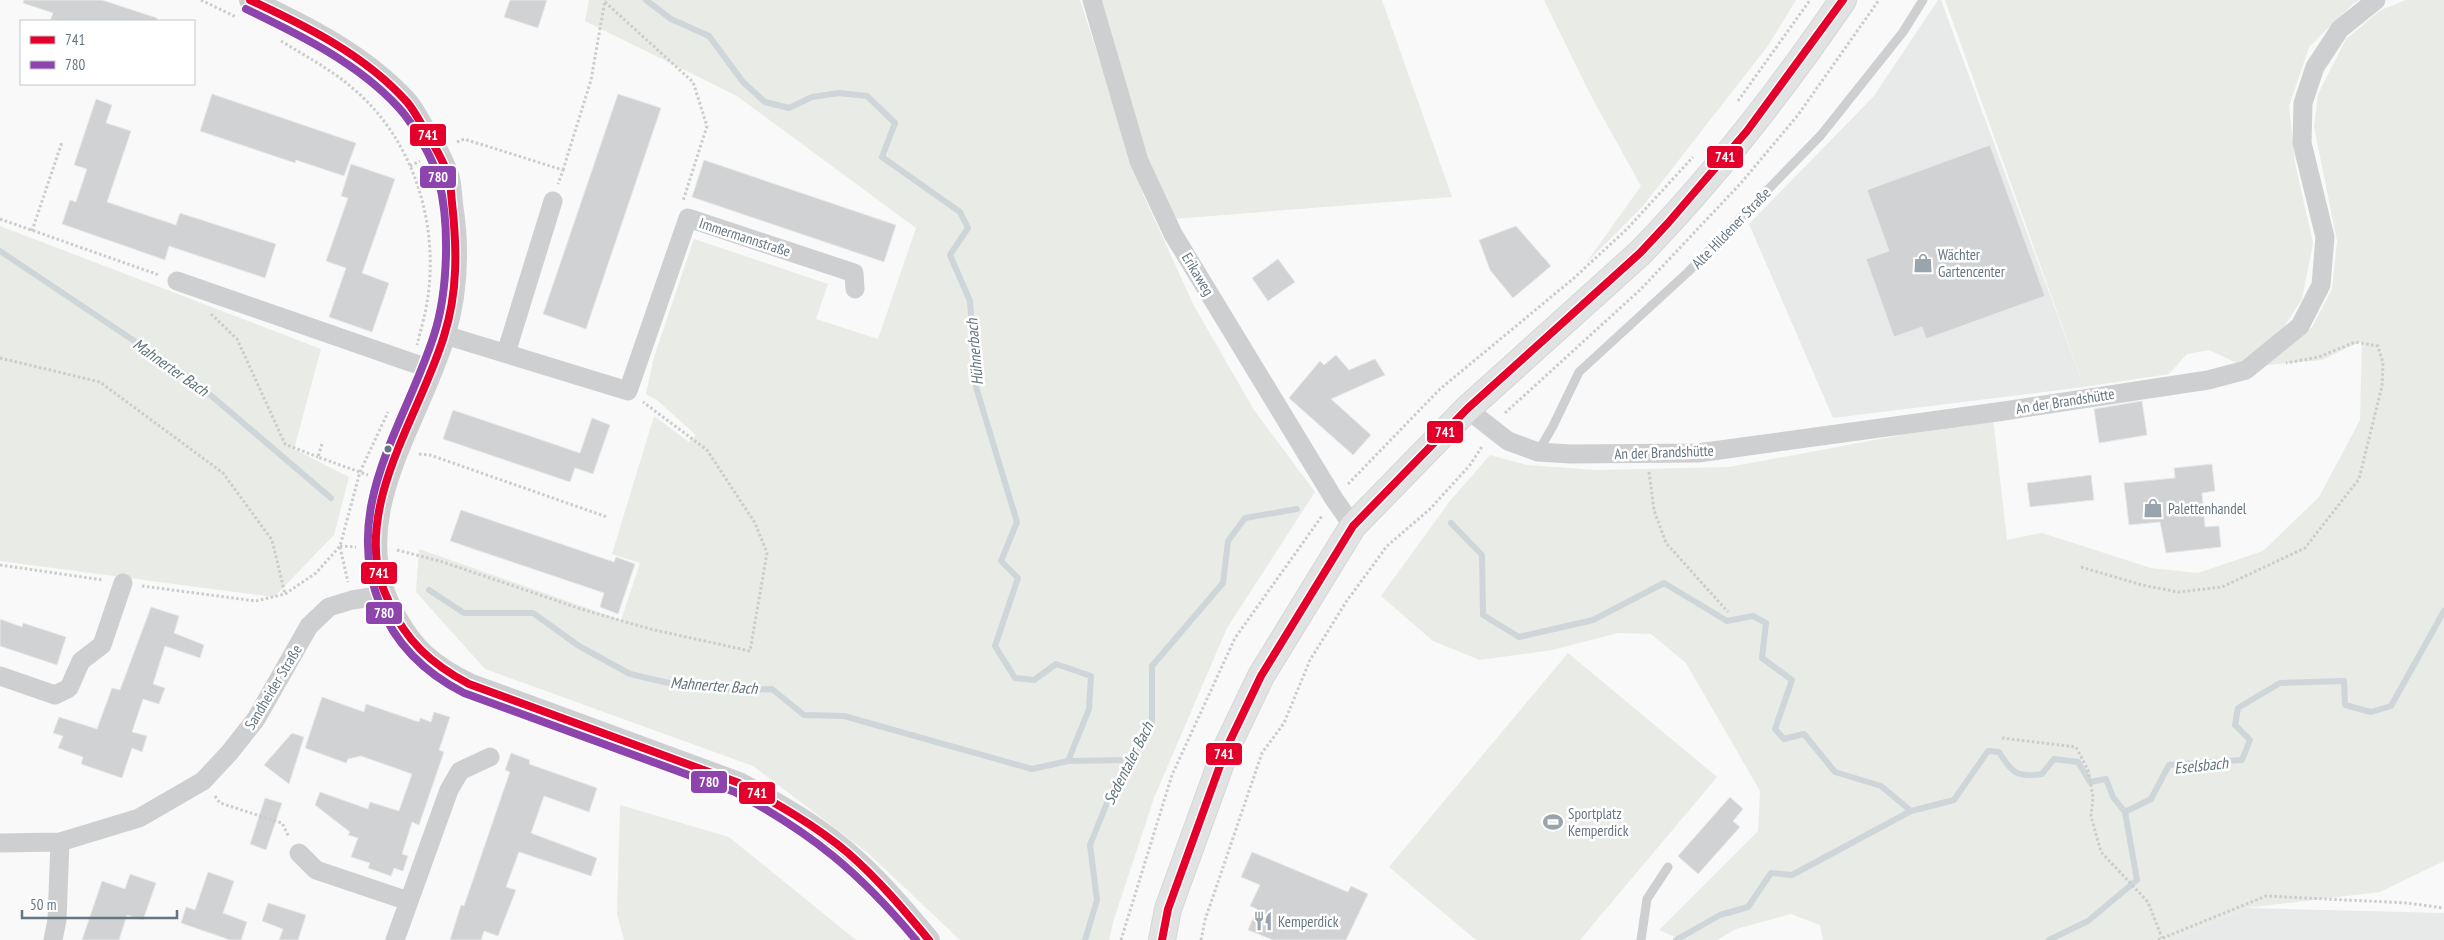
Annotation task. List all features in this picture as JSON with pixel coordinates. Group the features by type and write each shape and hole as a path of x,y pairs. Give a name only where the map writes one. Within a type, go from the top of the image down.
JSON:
{"main road":[{"path":"1162,940 1168,909 1226,749 1261,676 1353,526 1467,409 1640,252 1666,226 1747,131 1803,59 1843,0"}],"street":[{"name":"Erikaweg","path":"1092,0 1139,161 1173,234 1334,499 1353,526"},
{"name":"An der Brandshütte","path":"1467,409 1508,440 1538,452 1647,454 1698,452 1856,432 2208,380 2246,370 2300,326 2321,285 2326,237 2302,143 2303,103 2315,67 2340,29 2376,0"},
{"path":"246,10 326,40 363,62 408,103 438,151 449,177 456,246 452,304 445,335 433,370 386,481 375,547 384,595 405,634 432,664 468,684 739,783 809,824 856,861 891,895 929,940"},
{"path":"506,353 553,201"},
{"name":"Immermannstraße","path":"628,391 688,218 854,274 855,289"},
{"path":"178,282 433,370"},
{"path":"445,335 628,391"},
{"path":"0,676 54,695 69,688 81,661 102,645 123,583"},
{"name":"Sandheider Straße","path":"0,843 60,842 139,818 204,781 256,719 309,626 329,607 352,600 384,595"},
{"path":"395,940 449,790 460,771 490,757"},
{"path":"53,940 57,920 60,842"},
{"path":"298,853 316,870 408,901"}],"lane":[{"name":"Alte Hildener Straße","path":"1538,452 1579,372 1688,272 1821,135 1903,32 1923,0"},
{"path":"1641,940 1647,899 1668,867"}],"path":[{"path":"201,0 246,10"},
{"path":"1735,106 1810,0"},
{"path":"553,201 591,80 605,1"},
{"path":"605,1 693,82 707,126 682,202 688,218"},
{"path":"274,37 330,70 357,92 382,118 410,166 424,201 430,256 426,306 412,362"},
{"path":"410,166 464,139 563,170"},
{"path":"32,231 62,142"},
{"path":"1121,940 1172,775 1235,638 1334,499 1440,389 1574,278 1627,229 1698,151"},
{"path":"0,219 178,282"},
{"path":"204,307 237,339 285,444 386,481"},
{"path":"2081,568 2142,585 2178,592 2222,587 2305,548 2359,479 2382,386 2383,363 2378,346 2355,342 2320,357 2282,364"},
{"path":"0,358 100,382 223,473 272,540 285,594"},
{"path":"406,551 581,609 650,629 750,651 767,552 755,522 706,450 628,391"},
{"path":"0,565 256,601 285,594 316,573 340,546 360,472 392,404"},
{"path":"1201,940 1205,920 1262,753 1284,724 1310,660 1346,602 1387,546 1437,502 1470,465 1493,429"},
{"path":"318,457 322,444"},
{"path":"398,450 430,455 607,517"},
{"path":"1647,454 1654,510 1666,543 1728,612"},
{"path":"340,546 352,600"},
{"path":"2002,738 2076,747 2088,770 2093,798 2091,816 2101,852 2148,902 2160,939 2266,896 2407,903 2444,908"},
{"path":"204,781 220,803 282,823 298,853"}],"shaded area":[{"path":"589,0 1080,0 1143,194 1194,306 1254,410 1315,492 1227,628 1154,798 1114,919 1109,940 960,940 868,853 753,766 485,669 416,592 419,549 621,620 640,563 612,554 654,416 689,442 696,435 658,401 646,394 654,357 694,239 828,284 816,319 878,339 916,228 737,96 585,21"},
{"path":"1098,0 1382,0 1452,197 1173,219 1139,138"},
{"path":"1544,0 1796,0 1767,47 1643,206 1586,263 1641,186 1590,94"},
{"path":"1938,0 1941,0 2084,387 1833,418 1749,224 1873,97"},
{"path":"1945,0 2359,0 2309,47 2289,106 2295,163 2313,243 2302,299 2282,330 2239,364 2209,350 2187,354 2169,374 2084,387"},
{"path":"2406,0 2444,0 2444,861 2380,892 2246,908 2173,940 1823,940 1820,925 1791,914 1736,929 1717,940 1682,940 1659,930 1758,831 1760,791 1686,663 1651,634 1618,633 1552,650 1480,660 1433,641 1381,596 1450,501 1490,455 1527,465 1596,470 1729,467 1993,418 2007,540 2042,533 2151,568 2198,573 2263,551 2319,497 2360,420 2362,341 2322,360 2267,365 2312,327 2332,289 2337,241 2314,127 2318,94 2346,39 2381,10"},
{"path":"0,226 321,349 294,449 349,477 334,535 274,597 0,561"},
{"name":"Sportplatz Kemperdick","path":"1568,653 1717,777 1580,940 1476,940 1389,867"},
{"path":"620,805 729,837 856,940 624,940 617,914"},
{"path":"2246,908 2444,913 2444,940 2173,940"}],"building":[{"path":"24,0 102,0 157,18 157,20 50,20 53,13 23,3"},
{"path":"510,0 547,0 538,28 504,17"},
{"path":"212,94 356,143 344,176 296,160 295,163 200,131"},
{"path":"618,94 661,108 586,329 543,314"},
{"path":"96,99 112,105 106,123 131,131 107,202 176,225 180,213 276,244 265,278 169,246 165,260 62,224 70,200 76,202 87,169 74,165"},
{"path":"1990,145 2045,296 1926,339 1922,327 1894,337 1866,259 1889,251 1867,190"},
{"path":"704,160 896,225 884,262 692,197"},
{"path":"351,164 395,179 362,273 389,283 372,332 329,317 346,268 326,261 348,198 341,196"},
{"path":"1516,226 1551,266 1513,298 1490,270 1479,240"},
{"path":"1278,259 1295,282 1268,301 1252,278"},
{"path":"1336,355 1349,370 1375,359 1385,375 1331,399 1371,435 1353,455 1289,398 1320,361 1324,365"},
{"path":"2142,401 2147,435 2099,443 2094,409"},
{"path":"453,410 580,453 592,418 610,425 593,474 575,468 570,482 443,439"},
{"path":"2212,464 2215,491 2202,493 2205,527 2219,526 2221,547 2166,553 2160,522 2129,525 2124,483 2175,478 2174,468"},
{"path":"2091,475 2094,500 2030,507 2027,483"},
{"path":"461,510 614,562 616,557 635,564 618,614 600,607 604,593 450,541"},
{"path":"151,607 179,616 174,633 204,645 200,658 165,646 153,684 165,688 159,704 143,699 132,732 147,736 142,752 132,748 122,778 81,764 83,757 58,748 63,736 53,733 59,717 97,729 112,688 120,690"},
{"path":"0,619 22,627 23,623 66,637 57,665 0,646"},
{"path":"322,697 364,712 366,704 419,722 420,718 431,722 434,712 450,717 439,750 444,752 419,825 412,822 402,854 408,856 403,871 394,868 391,876 368,868 370,863 351,857 358,838 348,835 350,832 315,805 320,792 368,809 370,802 399,811 412,774 361,756 348,759 346,763 305,748"},
{"path":"292,733 304,737 289,784 264,765"},
{"path":"511,753 530,760 529,764 597,788 589,812 544,796 531,833 597,858 591,876 519,852 506,887 516,890 498,936 484,931 481,940 450,940 461,905 464,906 510,772 505,770"},
{"path":"1730,797 1743,809 1733,821 1740,827 1698,874 1678,856"},
{"path":"265,798 282,803 266,850 250,844"},
{"path":"1252,852 1348,892 1351,886 1368,894 1346,940 1273,940 1248,930 1257,909 1250,906 1260,885 1241,877"},
{"path":"208,872 234,881 223,913 247,922 241,940 230,940 181,923 186,907 195,910"},
{"path":"130,874 156,883 143,920 127,915 119,940 82,940 102,881 125,889"},
{"path":"268,903 306,915 298,940 279,940 283,929 262,921"}],"waterway":[{"name":"Hühnerbach","path":"646,0 671,19 709,36 743,82 765,102 789,108 812,97 839,93 867,96 895,123 882,157 960,212 968,228 950,255 970,301 976,387 1017,522 1001,561 1018,578 995,646 1015,678 1034,680 1056,664 1091,676 1089,709 1068,761 1131,760"},
{"name":"Mahnerter Bach","path":"0,251 194,381 331,498"},
{"name":"Sedentaler Bach","path":"1085,940 1097,900 1090,845 1115,783 1131,760 1152,722 1152,666 1223,583 1228,541 1245,518 1297,509"},
{"name":"Sedentaler Bach","path":"1451,523 1482,555 1483,615 1519,637 1593,620 1664,583 1727,621 1753,616 1766,623 1762,658 1792,680 1775,729 1784,739 1804,734 1835,772 1881,786 1911,811"},
{"name":"Mahnerter Bach","path":"429,590 464,613 533,613 579,646 630,674 673,684 734,690 772,689 804,715 844,716 1032,769 1068,761"},
{"name":"Eselsbach","path":"1676,940 1720,915 1748,907 1771,873 1792,875 1911,811 1954,800 1988,751 1999,752 2012,769 2027,775 2042,774 2054,759 2078,762 2090,782 2106,779 2113,797 2125,812 2151,799 2169,765 2242,760 2250,740 2235,725 2238,708 2280,683 2344,681 2345,705 2371,712 2391,706 2444,611"},
{"path":"2049,940 2088,921 2137,880 2125,812"}],"transit line":[{"name":"741","path":"250,0 334,43 373,70 390,85 407,102 415,114 440,156 449,178 454,220 455,253 454,286 449,319 434,365 396,455 385,486 378,517 376,548 380,579 403,629 432,660 469,684 739,783 781,807 809,824 848,853 870,873 929,940"},
{"name":"741","path":"1162,940 1168,909 1226,749 1261,676 1353,526 1467,409 1640,253 1668,223 1747,131 1843,0"},
{"name":"780","path":"246,9 327,51 383,92 405,115 417,133 433,164 439,181 443,198 446,238 445,279 439,318 422,369 382,467 372,500 368,534 370,569 380,605 403,646 437,677 464,693 735,792 763,808 812,839 854,874 875,894 916,940"}],"place":[{"name":"Wächter Gartencenter","path":"1923,263"},
{"name":"Palettenhandel","path":"2153,508"},
{"name":"Sportplatz Kemperdick","path":"1553,822"},
{"name":"Kemperdick","path":"1263,921"}]}
